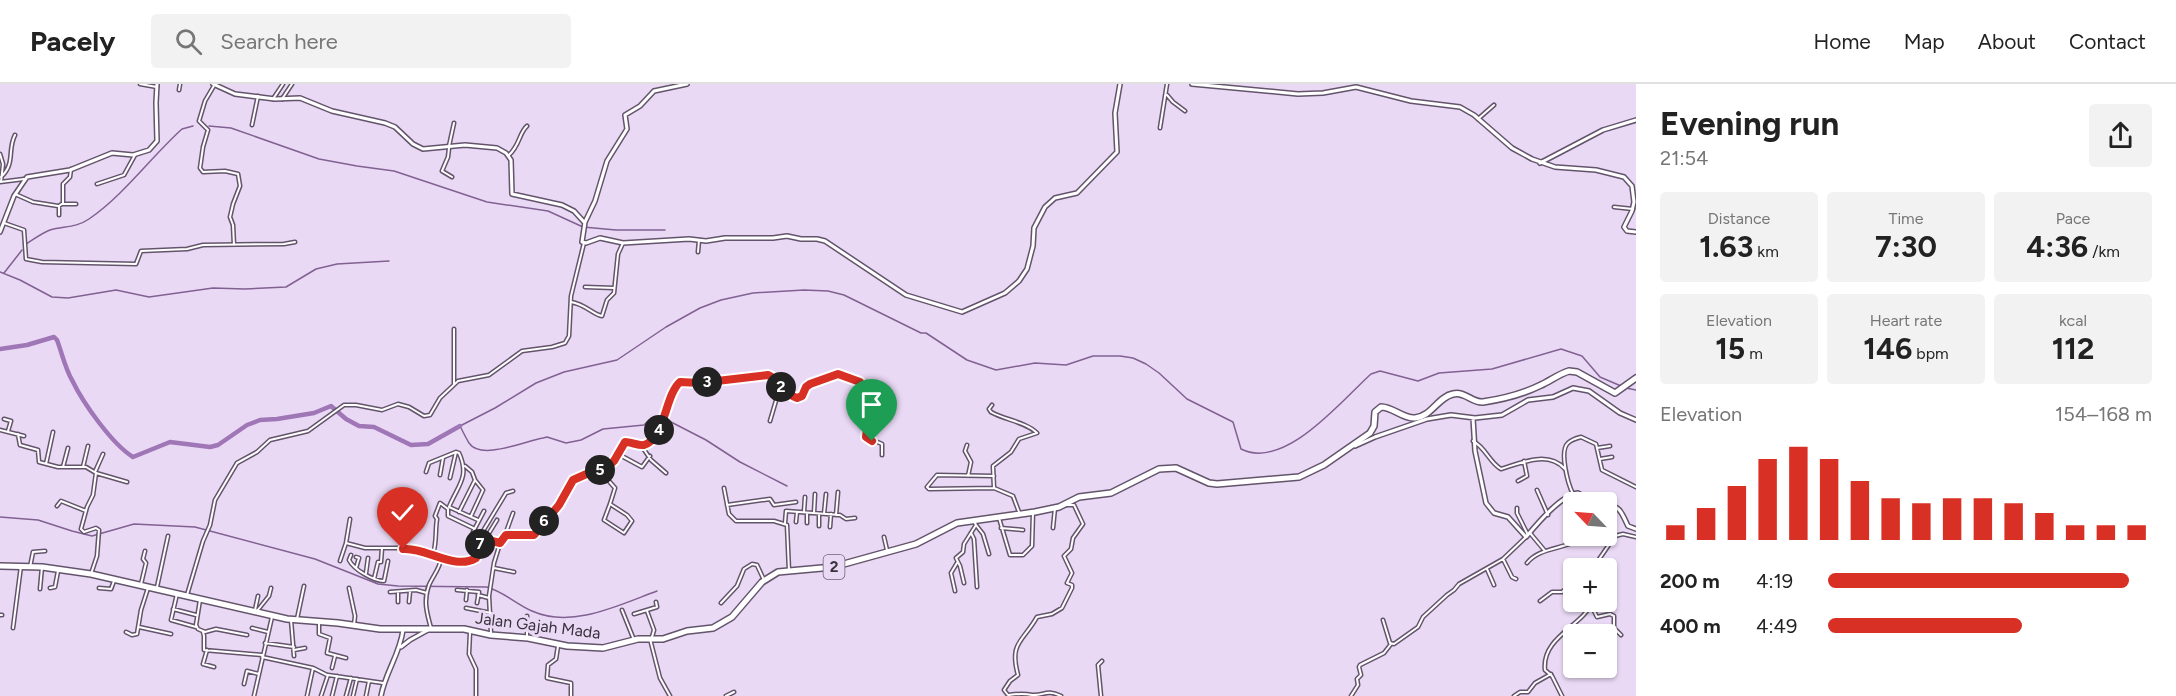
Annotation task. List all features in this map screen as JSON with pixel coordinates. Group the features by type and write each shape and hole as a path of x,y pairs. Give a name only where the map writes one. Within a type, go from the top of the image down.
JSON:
{"highway":[{"name":"2","path":"764,580 775,573 829,568 888,553 926,540 957,523 1020,515 1065,505 1080,497 1112,494 1146,474 1170,467 1213,484 1299,477 1340,454 1370,433 1374,426 1375,412 1381,407 1387,407 1405,416 1418,417 1455,393 1462,394 1476,402 1490,400 1527,392 1569,371 1577,372 1612,393 1636,378"},
{"name":"Jalan Gajah Mada","path":"0,566 42,567 91,574 293,620 417,633 431,630 470,631 575,647 603,648 634,640 663,639 687,630 709,629 722,624 736,614 764,580"}],"street":[{"path":"0,154 3,164 1,182 71,170 112,153 135,155 149,150 157,141 157,85 140,84"},
{"path":"179,90 180,84"},
{"path":"234,245 233,225 230,217 240,186 238,174 223,171 203,172 200,168 208,130 199,121 205,101 215,84 236,94 273,99 299,97 332,111 386,123 395,127 413,144 423,149 449,146 497,148 509,155 512,194 533,197 567,207 584,226"},
{"path":"273,99 283,84"},
{"path":"282,99 292,84"},
{"path":"187,596 210,525 215,500 237,463 259,451 270,440 304,433 344,405 382,410 401,405 409,407 420,415 427,416 454,384 464,379 489,375 522,351 565,343 568,336 570,302 584,243 581,240 584,226 597,195 607,160 626,132 628,126 626,116 640,106 654,91 687,84"},
{"path":"584,243 600,238 623,243 785,236 821,240 906,295 962,312 1005,293 1019,281 1027,269 1033,246 1034,228 1045,207 1055,198 1077,193 1117,152 1118,133 1115,113 1120,84"},
{"path":"1160,128 1167,84"},
{"path":"1192,84 1313,94 1334,92 1349,86 1411,101 1454,105 1466,110 1512,148 1540,163 1555,167 1619,174 1629,180 1635,194 1633,208 1624,227 1628,232 1636,232"},
{"path":"1166,94 1185,111"},
{"path":"252,125 258,96"},
{"path":"1478,119 1494,105"},
{"path":"1540,163 1603,130 1636,120"},
{"path":"452,177 442,171 448,157 454,123"},
{"path":"509,155 517,148 523,130 527,126"},
{"path":"1,177 9,168 15,135"},
{"path":"97,184 124,175 135,155"},
{"path":"59,215 63,184 70,177 71,170"},
{"path":"0,232 15,194 24,179"},
{"path":"15,194 33,202 76,204"},
{"path":"1614,207 1633,208"},
{"path":"4,223 24,230 25,257 26,260 34,261 136,264 141,251 187,249 202,245 295,242"},
{"path":"698,252 699,240"},
{"path":"570,302 586,306 598,316 602,316 606,302 614,293 618,254 623,243"},
{"path":"585,286 614,288"},
{"path":"454,329 454,384"},
{"path":"505,535 530,536 536,534 546,518 559,505 573,480 608,466 625,442 641,445 649,442 662,425 674,390 680,382 700,383 768,375 791,396 797,398 802,396 808,385 836,375 860,381 861,394 868,415 866,437 882,444 882,455"},
{"path":"770,421 780,386"},
{"path":"1340,454 1375,437 1421,421 1451,415 1473,418 1502,415 1531,399 1553,397 1569,389 1579,388 1589,391 1620,413 1636,420"},
{"path":"992,405 989,410 991,412 1004,419 1027,425 1037,433 1019,439 1011,452 995,464 992,470 994,488"},
{"path":"1473,418 1473,441 1486,503 1494,513 1508,517 1545,551"},
{"path":"4,419 11,421 8,431"},
{"path":"0,430 24,436"},
{"path":"46,464 53,432"},
{"path":"18,434 20,445 38,450 38,461 63,467 83,467 127,482"},
{"path":"1572,492 1565,469 1565,450 1568,443 1583,437 1596,444 1602,470 1636,487"},
{"path":"1473,441 1482,447 1499,468 1524,461 1546,460 1558,463 1565,469"},
{"path":"641,445 666,473"},
{"path":"967,445 965,451 971,462 968,476"},
{"path":"83,467 88,446"},
{"path":"1597,448 1610,446"},
{"path":"63,467 68,448"},
{"path":"426,472 429,463 456,452"},
{"path":"456,452 459,453 465,466 472,472 483,490 471,517"},
{"path":"450,478 456,452"},
{"path":"91,574 97,556 99,534 96,528 86,532 81,531 86,510 93,495 95,472 103,454"},
{"path":"618,454 642,467 650,456"},
{"path":"1600,459 1612,457"},
{"path":"440,475 443,458"},
{"path":"1518,481 1527,476 1524,461"},
{"path":"465,466 461,482 449,507 478,520"},
{"path":"608,466 608,479 615,488 604,520 624,534 632,520 610,504"},
{"path":"994,476 937,475 927,487 929,489 994,488 1013,496 1020,515"},
{"path":"459,512 475,480"},
{"path":"724,488 731,517 736,521 785,523"},
{"path":"480,536 507,493 513,490"},
{"path":"1537,490 1548,515"},
{"path":"836,515 838,492"},
{"path":"814,513 815,494"},
{"path":"824,514 826,494"},
{"path":"805,497 807,523"},
{"path":"727,505 769,499 774,505 796,502"},
{"path":"57,506 61,501 86,510"},
{"path":"1351,696 1361,675 1360,664 1384,653 1391,644 1398,642 1418,627 1423,617 1445,596 1454,591 1459,584 1503,559 1563,502"},
{"path":"433,554 438,536 435,516 440,503 448,509 448,516 473,528 473,532 485,539 500,543"},
{"path":"1061,696 1046,692 1008,695 1004,690 1018,675 1014,659 1019,641 1031,629 1037,618 1052,614 1062,608 1072,588 1072,585 1067,583 1072,577 1071,569 1064,556 1071,549 1073,538 1083,524 1074,505 1065,505"},
{"path":"1053,528 1055,508"},
{"path":"1517,508 1528,535"},
{"path":"1617,508 1623,514 1628,526 1636,529"},
{"path":"473,528 484,511"},
{"path":"789,571 786,511 831,514 846,519 855,518"},
{"path":"796,512 796,522"},
{"path":"999,518 1011,555 1024,554 1032,546 1033,512"},
{"path":"491,636 489,597 493,568 500,543 513,513"},
{"path":"819,514 819,526"},
{"path":"830,527 831,514"},
{"path":"340,561 350,519"},
{"path":"346,543 358,548 409,548 433,554 442,560 475,560 480,545 497,520"},
{"path":"955,591 951,573 957,563 957,556 963,552 963,544 975,522"},
{"path":"975,522 983,534 989,554"},
{"path":"1001,528 1023,530"},
{"path":"971,533 974,539 977,587"},
{"path":"1600,558 1615,536 1623,534 1636,537"},
{"path":"156,590 168,536"},
{"path":"884,537 888,553"},
{"path":"1527,563 1531,558 1545,551 1563,545"},
{"path":"374,580 378,562 381,562 382,548"},
{"path":"30,567 33,552 45,551"},
{"path":"141,587 146,563 143,559 145,551"},
{"path":"351,555 352,565 374,580 384,581 388,561"},
{"path":"356,557 359,558 356,568"},
{"path":"366,573 369,558"},
{"path":"1503,559 1512,577 1516,579"},
{"path":"431,630 426,610 427,593 442,560"},
{"path":"957,563 960,566 964,583"},
{"path":"721,603 737,586 744,569 752,564 757,565 764,580"},
{"path":"13,628 21,566"},
{"path":"40,589 42,567"},
{"path":"493,568 514,572"},
{"path":"50,588 55,587 59,569"},
{"path":"1486,569 1494,585"},
{"path":"99,588 111,589 114,580"},
{"path":"294,656 293,620 304,586"},
{"path":"126,632 129,635 135,635 148,588"},
{"path":"255,613 271,588"},
{"path":"349,588 354,625"},
{"path":"457,590 479,592 477,603"},
{"path":"465,600 467,590"},
{"path":"409,602 410,591"},
{"path":"1540,601 1552,592 1563,591"},
{"path":"390,592 427,593"},
{"path":"398,592 398,602"},
{"path":"177,594 172,609 172,621 196,627 202,632 204,649 262,656 313,669 327,675 383,683"},
{"path":"478,595 489,597"},
{"path":"255,613 258,596"},
{"path":"196,627 200,599"},
{"path":"634,614 657,607 656,602"},
{"path":"465,608 491,613"},
{"path":"172,609 197,615"},
{"path":"622,610 634,640"},
{"path":"647,610 654,630 650,639 660,678 670,696"},
{"path":"1562,696 1551,674 1545,668 1549,650 1569,626 1586,612"},
{"path":"1595,612 1597,617 1610,614 1614,616 1614,628 1621,635"},
{"path":"527,616 527,638"},
{"path":"254,696 272,617"},
{"path":"1383,620 1391,644"},
{"path":"319,622 319,634 330,638 327,653 346,658"},
{"path":"138,627 171,634"},
{"path":"252,628 267,632"},
{"path":"202,632 216,629 248,635"},
{"path":"381,696 383,683 399,649 404,630"},
{"path":"470,631 470,658 476,669 476,696"},
{"path":"399,649 417,633"},
{"path":"265,643 305,648"},
{"path":"558,644 556,659 548,664 547,678 571,683 570,696"},
{"path":"207,650 203,664 214,667"},
{"path":"332,668 335,656"},
{"path":"1101,696 1098,665 1102,661"},
{"path":"307,696 313,669"},
{"path":"244,684 247,671 259,674"},
{"path":"1514,696 1528,692 1535,683 1551,674"},
{"path":"321,696 327,675"},
{"path":"332,696 337,676"},
{"path":"346,696 351,678"},
{"path":"353,696 357,679"},
{"path":"366,696 369,681"},
{"path":"726,696 734,692"}],"waterway":[{"path":"26,244 50,230 75,225 89,219 114,199 182,129 193,126"},
{"path":"209,126 231,128 319,159 394,171 487,202 548,211 583,227 665,230"},
{"path":"4,273 22,250"},
{"path":"0,272 52,297 68,298 116,290 149,297 213,288 286,287 316,269 337,264 389,261"},
{"path":"787,486 671,422 648,421 644,425 603,429 581,440 566,443 547,437 493,450 475,448 469,443 460,426 536,383 564,372 617,360 666,327 700,308 721,300 753,293 804,290 828,291 844,295 921,333 926,333 967,360 996,370 1035,363 1066,365 1093,356 1133,358 1159,373 1187,399 1233,422 1241,449 1258,453 1276,450 1312,430 1371,374 1380,371 1418,381 1439,373 1492,369 1561,349 1582,356 1600,377 1621,386"},
{"path":"0,349 27,345 54,337 83,400 107,433 133,457 170,442 210,447 218,445 247,425 260,420 314,413 331,406 346,419 359,426 374,427 411,445 428,444 460,426"},
{"path":"1626,388 1636,390"},
{"path":"0,517 38,520 92,536 134,524 195,527 315,559 378,584 487,587 532,611 547,616 563,617 595,613 657,591"}],"route":[{"path":"403,549 429,552 442,560 470,561 475,560 482,541 486,538 500,543 502,537 506,535 534,535 559,505 575,478 607,467 614,461 625,442 643,445 649,442 661,427 674,390 680,382 700,383 768,375 773,377 790,395 797,398 802,396 810,384 833,375 838,374 851,380 858,380 868,415 866,437 872,441"}]}
